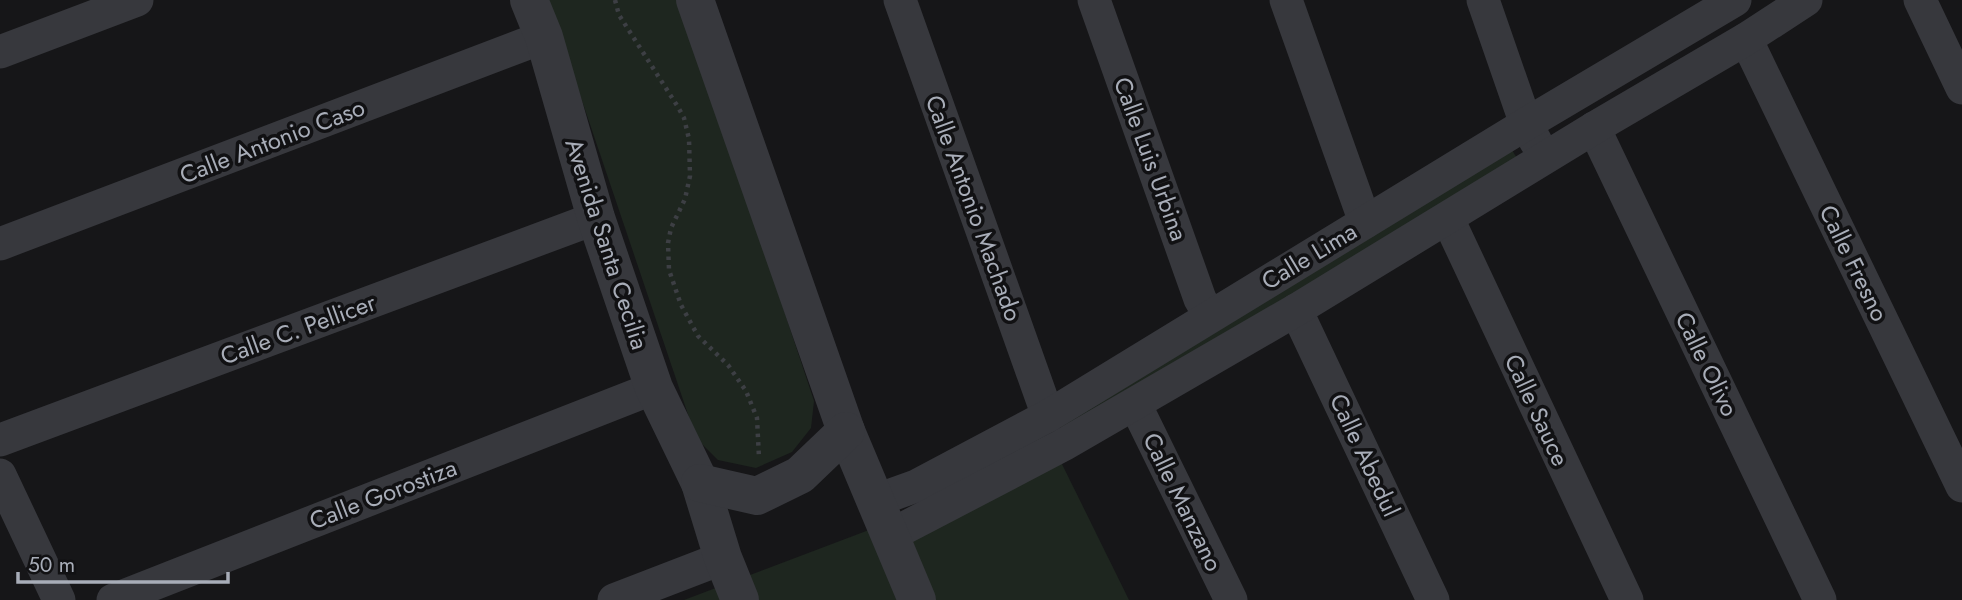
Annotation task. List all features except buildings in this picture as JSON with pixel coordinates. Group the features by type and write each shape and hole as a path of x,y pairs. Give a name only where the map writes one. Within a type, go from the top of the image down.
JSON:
{"street":[{"path":"0,52 137,0"},
{"name":"Avenida Santa Cecilia","path":"529,0 544,37 596,218 654,388 701,483 723,558 740,600"},
{"path":"695,0 846,431 917,600"},
{"name":"Calle Antonio Machado","path":"900,0 1048,416"},
{"name":"Calle Luis Urbina","path":"1094,0 1200,299 1210,316"},
{"path":"1286,0 1365,222"},
{"path":"1483,0 1526,124 1544,158"},
{"name":"Calle Lima","path":"877,500 916,486 1048,416 1526,124 1684,14 1735,0"},
{"name":"Calle Lima","path":"891,535 1063,445 1296,310 1544,158 1746,39 1806,0"},
{"path":"1920,0 1962,88"},
{"name":"Calle Antonio Caso","path":"0,244 544,37"},
{"name":"Calle Fresno","path":"1746,39 1962,486"},
{"name":"Calle Olivo","path":"1594,128 1820,600"},
{"name":"Calle C. Pellicer","path":"0,440 596,218"},
{"name":"Calle Sauce","path":"1448,219 1627,600"},
{"name":"Calle Abedul","path":"1296,310 1433,600"},
{"name":"Calle Gorostiza","path":"113,600 654,388"},
{"name":"Calle Manzano","path":"1135,404 1231,600"},
{"path":"701,483 757,496 800,475 846,431"},
{"path":"0,475 59,600"},
{"path":"614,600 723,558"}],"path":[{"path":"615,0 619,15 684,118 691,150 690,176 685,199 671,228 668,243 669,270 673,287 698,336 728,365 746,391 758,418 760,439 757,496"}],"shaded area":[{"path":"548,0 681,0 814,401 811,428 792,452 756,468 718,460 696,438"},
{"path":"1512,150 1518,160 1067,435 1059,421"},
{"path":"1059,458 1129,600 684,600"}]}
